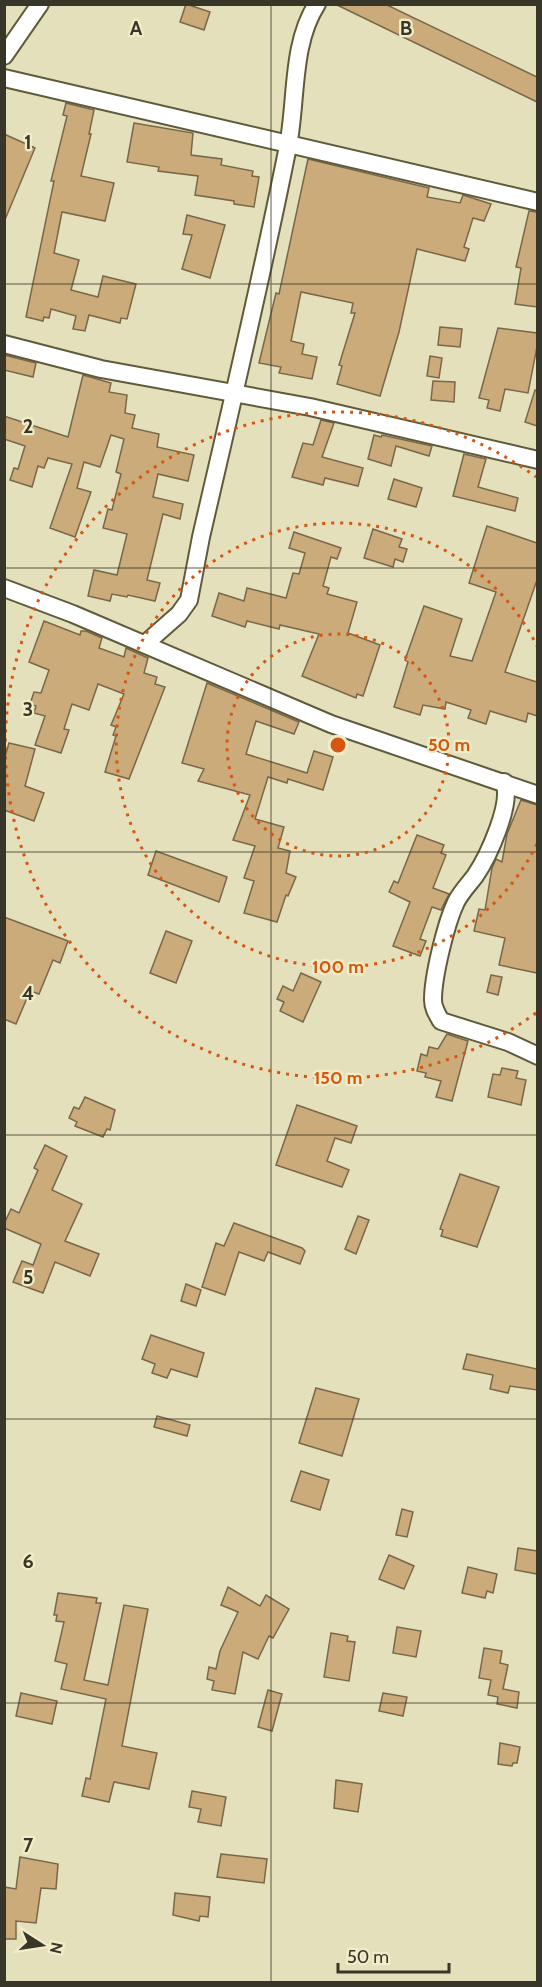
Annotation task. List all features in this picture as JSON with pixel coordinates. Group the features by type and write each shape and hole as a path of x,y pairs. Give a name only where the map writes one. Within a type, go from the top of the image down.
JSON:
{"street":[{"path":"4,56 40,4"},
{"path":"145,644 179,614 192,593 201,537 288,143 300,50 307,20 317,4"},
{"path":"4,78 537,202"},
{"path":"4,344 101,369 310,407 537,460"},
{"path":"4,588 145,644 332,724 537,795"},
{"path":"504,782 507,790 506,802 496,832 476,874 456,902 448,924 433,1002 441,1021 508,1042 537,1056"}],"building":[{"path":"186,4 210,12 204,30 180,22"},
{"path":"335,4 385,4 537,77 537,102"},
{"path":"66,103 94,110 81,176 114,183 105,221 62,212 54,253 79,260 71,290 98,297 103,276 136,284 127,319 121,318 120,323 89,315 85,331 73,329 76,316 51,309 49,318 44,317 43,321 26,317 54,181 51,181 67,116 63,115"},
{"path":"134,123 193,133 191,155 222,159 221,165 253,171 252,176 259,177 254,207 234,204 234,201 195,195 198,176 158,171 159,167 127,162"},
{"path":"4,134 35,148 4,222"},
{"path":"308,159 429,188 427,197 460,203 463,195 491,204 484,221 473,218 464,247 469,249 465,261 417,249 399,332 380,396 337,384 342,366 339,365 355,313 351,313 353,303 301,292 291,341 304,344 302,354 317,357 312,379 279,373 281,367 259,363 276,293 279,294"},
{"path":"529,211 537,212 537,307 515,304 521,268 516,267"},
{"path":"187,215 225,225 210,278 182,269 192,235 183,234"},
{"path":"440,327 462,329 460,347 438,345"},
{"path":"498,328 537,333 537,347 528,393 505,389 500,411 487,408 489,400 479,398"},
{"path":"4,355 36,363 33,377 4,370"},
{"path":"430,356 442,358 439,378 427,376"},
{"path":"83,375 111,383 109,392 127,395 125,413 135,415 132,428 159,434 157,447 194,455 188,481 158,474 153,497 183,504 180,519 163,514 147,580 160,583 155,601 128,595 127,597 112,594 110,601 88,596 94,570 117,575 127,534 103,528 108,509 112,510 121,474 116,472 124,439 111,435 100,467 84,462 77,488 91,492 75,537 50,528 72,464 48,458 44,468 38,466 32,487 10,480 14,468 18,469 25,446 4,439 4,416 68,437"},
{"path":"433,381 455,382 454,402 431,400"},
{"path":"535,390 537,391 537,426 525,422"},
{"path":"321,420 334,423 322,457 363,468 358,486 325,478 323,485 292,477 303,443 313,445"},
{"path":"374,435 432,446 429,456 396,446 391,466 368,459"},
{"path":"464,454 486,459 478,487 518,498 515,511 453,496"},
{"path":"394,479 422,488 416,507 388,499"},
{"path":"487,526 537,543 537,580 505,672 537,682 537,716 528,713 526,722 490,711 486,724 468,718 471,710 446,702 445,709 423,705 420,715 394,707 408,662 405,660 424,606 462,619 450,656 472,661 496,592 469,583"},
{"path":"373,529 402,539 399,547 407,549 403,562 395,559 393,567 364,558"},
{"path":"294,532 341,548 337,559 331,557 323,586 329,588 327,594 357,602 348,633 380,645 363,696 357,694 356,698 302,676 319,634 280,625 279,629 247,621 245,627 212,616 219,593 244,601 247,588 286,598 293,573 299,574 305,553 289,548"},
{"path":"44,621 80,635 81,631 86,631 102,638 99,648 124,657 126,648 148,658 144,673 157,677 155,684 165,687 129,779 105,772 116,736 113,735 116,727 111,725 124,694 98,684 89,710 72,704 64,729 69,730 61,753 35,745 45,716 34,713 36,706 30,704 34,692 41,693 49,670 29,662"},
{"path":"207,683 299,722 294,734 256,721 246,754 307,773 314,751 333,757 323,790 288,779 287,783 268,777 255,819 284,827 278,848 290,851 286,873 296,877 288,896 286,895 277,922 244,913 254,881 244,878 255,846 233,840 250,795 198,781 204,769 182,763"},
{"path":"9,743 35,749 25,786 44,793 34,821 4,810 4,760"},
{"path":"521,800 537,805 537,973 499,965 505,938 474,931 479,909 485,910 492,868 496,859 502,862 507,834"},
{"path":"417,835 444,845 441,853 446,855 433,888 449,894 441,910 432,907 420,939 426,941 420,956 393,946 410,902 389,892 394,881 398,883"},
{"path":"156,851 227,877 219,902 148,875"},
{"path":"4,917 68,941 60,963 53,960 39,994 30,991 16,1024 4,1019"},
{"path":"166,931 192,941 176,983 150,973"},
{"path":"301,973 321,982 303,1022 280,1011 284,1002 277,999 283,986 293,991"},
{"path":"491,975 502,977 498,995 487,992"},
{"path":"447,1034 468,1041 452,1101 436,1097 441,1081 425,1077 426,1073 417,1071 421,1054 427,1056 429,1047 438,1049"},
{"path":"502,1068 518,1071 516,1078 526,1080 521,1105 488,1097 493,1074 500,1075"},
{"path":"85,1097 115,1110 110,1130 107,1129 103,1137 75,1126 77,1122 69,1118 74,1107 79,1109"},
{"path":"297,1105 357,1126 351,1143 335,1138 327,1161 349,1170 342,1187 276,1165"},
{"path":"45,1145 67,1156 52,1190 82,1204 65,1241 99,1254 90,1276 55,1262 43,1293 13,1282 22,1261 33,1265 41,1244 4,1228 4,1224 11,1209 19,1213 38,1170 34,1168"},
{"path":"460,1174 499,1187 477,1247 441,1236 443,1230 440,1229"},
{"path":"358,1216 369,1220 356,1254 345,1249"},
{"path":"234,1223 302,1248 305,1251 300,1264 268,1252 264,1261 239,1252 225,1295 202,1287 216,1243 224,1246"},
{"path":"186,1284 201,1290 196,1306 181,1301"},
{"path":"151,1335 204,1353 197,1377 171,1369 167,1378 152,1373 155,1364 142,1359"},
{"path":"467,1354 537,1369 537,1390 510,1386 508,1393 490,1389 493,1375 463,1369"},
{"path":"316,1388 359,1399 342,1456 299,1443"},
{"path":"157,1416 190,1425 187,1436 154,1427"},
{"path":"301,1471 329,1480 320,1510 291,1501"},
{"path":"402,1509 413,1512 407,1537 396,1535"},
{"path":"518,1548 537,1551 537,1574 515,1570"},
{"path":"389,1555 414,1566 404,1589 379,1579"},
{"path":"468,1567 497,1574 493,1593 487,1591 485,1598 462,1593"},
{"path":"228,1587 260,1606 266,1595 289,1609 273,1638 269,1636 258,1659 243,1652 235,1694 212,1690 214,1681 207,1679 209,1667 216,1669 220,1651 238,1612 221,1605"},
{"path":"58,1593 97,1598 96,1603 101,1603 84,1680 108,1685 124,1605 148,1609 122,1746 157,1753 149,1789 114,1782 109,1802 82,1796 86,1778 90,1779 106,1699 61,1689 67,1664 55,1661 64,1622 56,1621 57,1615 54,1615"},
{"path":"397,1627 421,1631 416,1657 393,1653"},
{"path":"331,1633 348,1636 347,1641 355,1642 349,1681 324,1677"},
{"path":"484,1648 502,1651 500,1663 508,1665 503,1689 519,1692 517,1708 497,1704 498,1697 488,1695 491,1680 479,1678"},
{"path":"268,1690 282,1694 272,1731 258,1727"},
{"path":"21,1693 57,1701 52,1724 16,1716"},
{"path":"383,1693 407,1697 403,1716 379,1711"},
{"path":"500,1743 520,1747 517,1763 513,1763 512,1766 498,1764"},
{"path":"336,1780 362,1784 358,1812 334,1808"},
{"path":"192,1791 226,1797 221,1826 198,1822 201,1809 189,1807"},
{"path":"221,1854 267,1859 264,1883 217,1877"},
{"path":"20,1857 58,1864 56,1889 41,1888 36,1923 16,1921 16,1939 4,1939 4,1887 16,1889"},
{"path":"175,1893 210,1897 208,1917 200,1916 199,1921 173,1915"}]}
